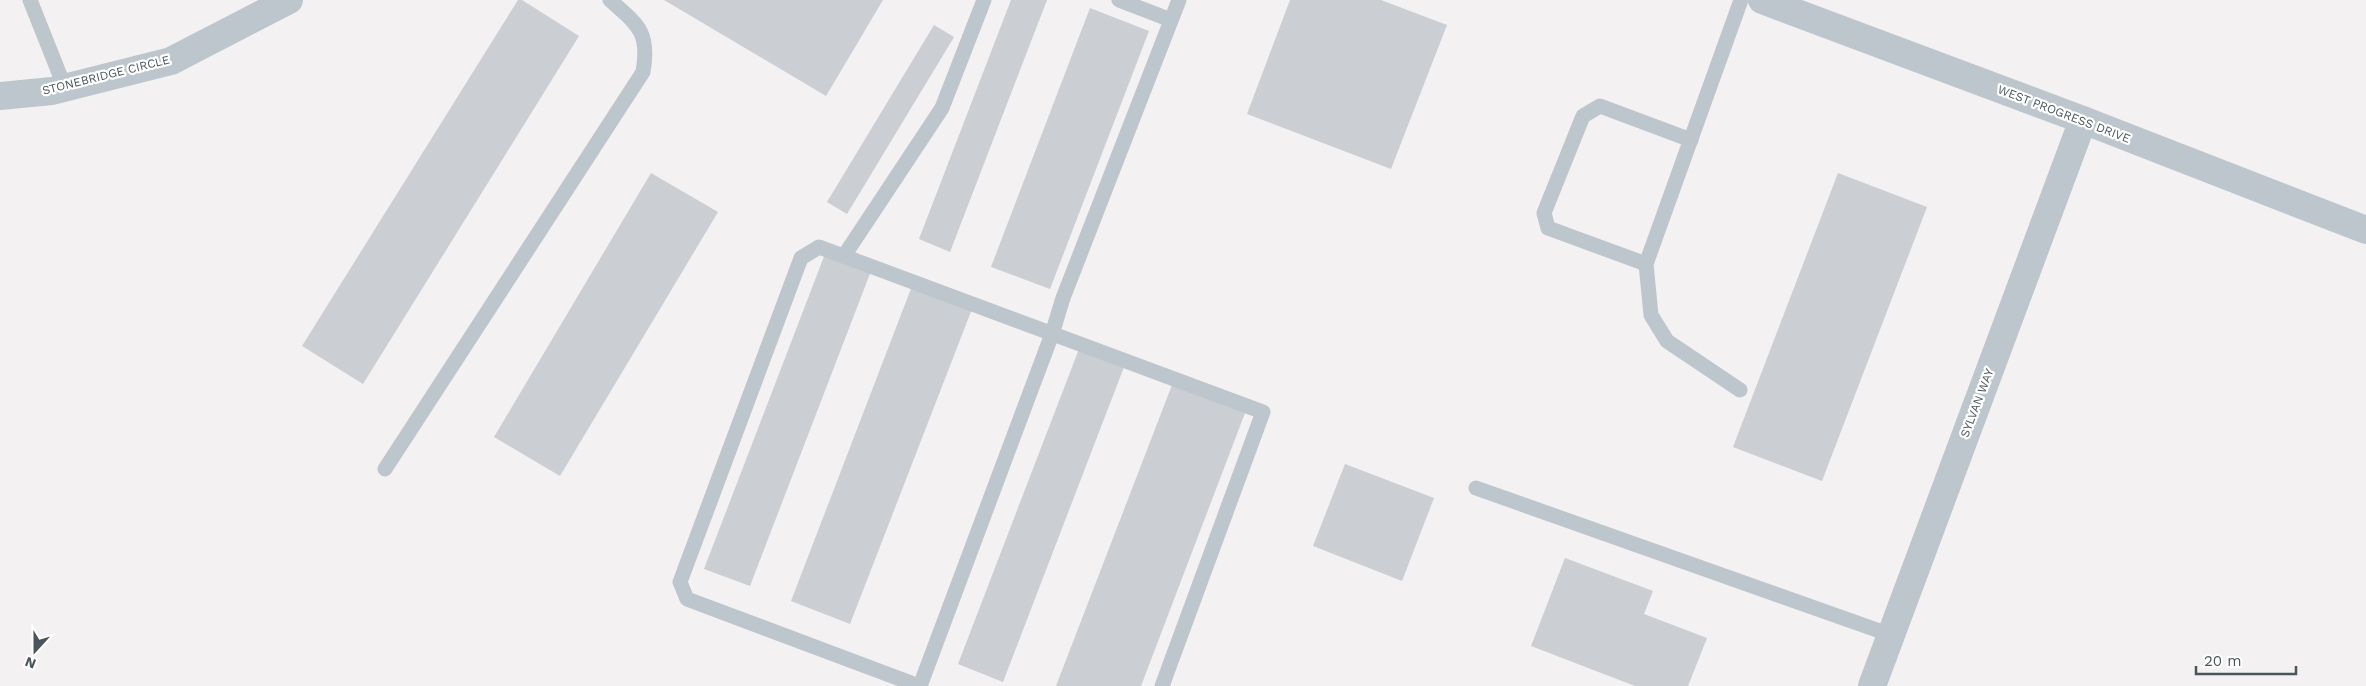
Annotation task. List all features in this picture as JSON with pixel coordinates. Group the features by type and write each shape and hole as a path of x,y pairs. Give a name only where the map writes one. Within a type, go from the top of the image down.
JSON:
{"street":[{"name":"STONEBRIDGE CIRCLE","path":"0,96 52,91 171,61 289,0"},
{"name":"WEST PROGRESS DRIVE","path":"1762,0 2083,120 2366,230"},
{"name":"SYLVAN WAY","path":"1872,686 2083,120"}],"lane":[{"path":"30,0 65,88"},
{"path":"385,469 643,72 647,49 639,29 610,0"},
{"path":"844,256 942,108 984,0"},
{"path":"1119,0 1171,20"},
{"path":"1162,686 1263,412 1052,334 819,247 801,258 680,582 687,599 920,686 1052,334 1063,298 1179,0"},
{"path":"1740,390 1667,341 1651,315 1646,264 1741,0"},
{"path":"1646,264 1548,228 1544,213 1583,116 1600,106 1691,140"},
{"path":"1476,488 1891,635"}],"building":[{"path":"518,0 522,0 579,36 363,384 302,346"},
{"path":"664,0 883,0 826,96"},
{"path":"1011,0 1047,0 950,252 919,239"},
{"path":"1290,0 1381,0 1447,25 1391,169 1247,114"},
{"path":"1090,8 1149,31 1050,289 991,267"},
{"path":"934,25 954,37 847,214 827,202"},
{"path":"651,173 718,212 560,476 494,437"},
{"path":"1838,173 1927,207 1822,481 1733,447"},
{"path":"825,254 871,271 750,586 704,569"},
{"path":"912,286 972,309 850,624 791,601"},
{"path":"1079,349 1124,367 1003,682 958,664"},
{"path":"1172,385 1245,413 1141,686 1056,686"},
{"path":"1345,464 1434,498 1402,581 1313,546"},
{"path":"1565,558 1653,591 1644,614 1707,638 1688,686 1635,686 1531,646"}]}
